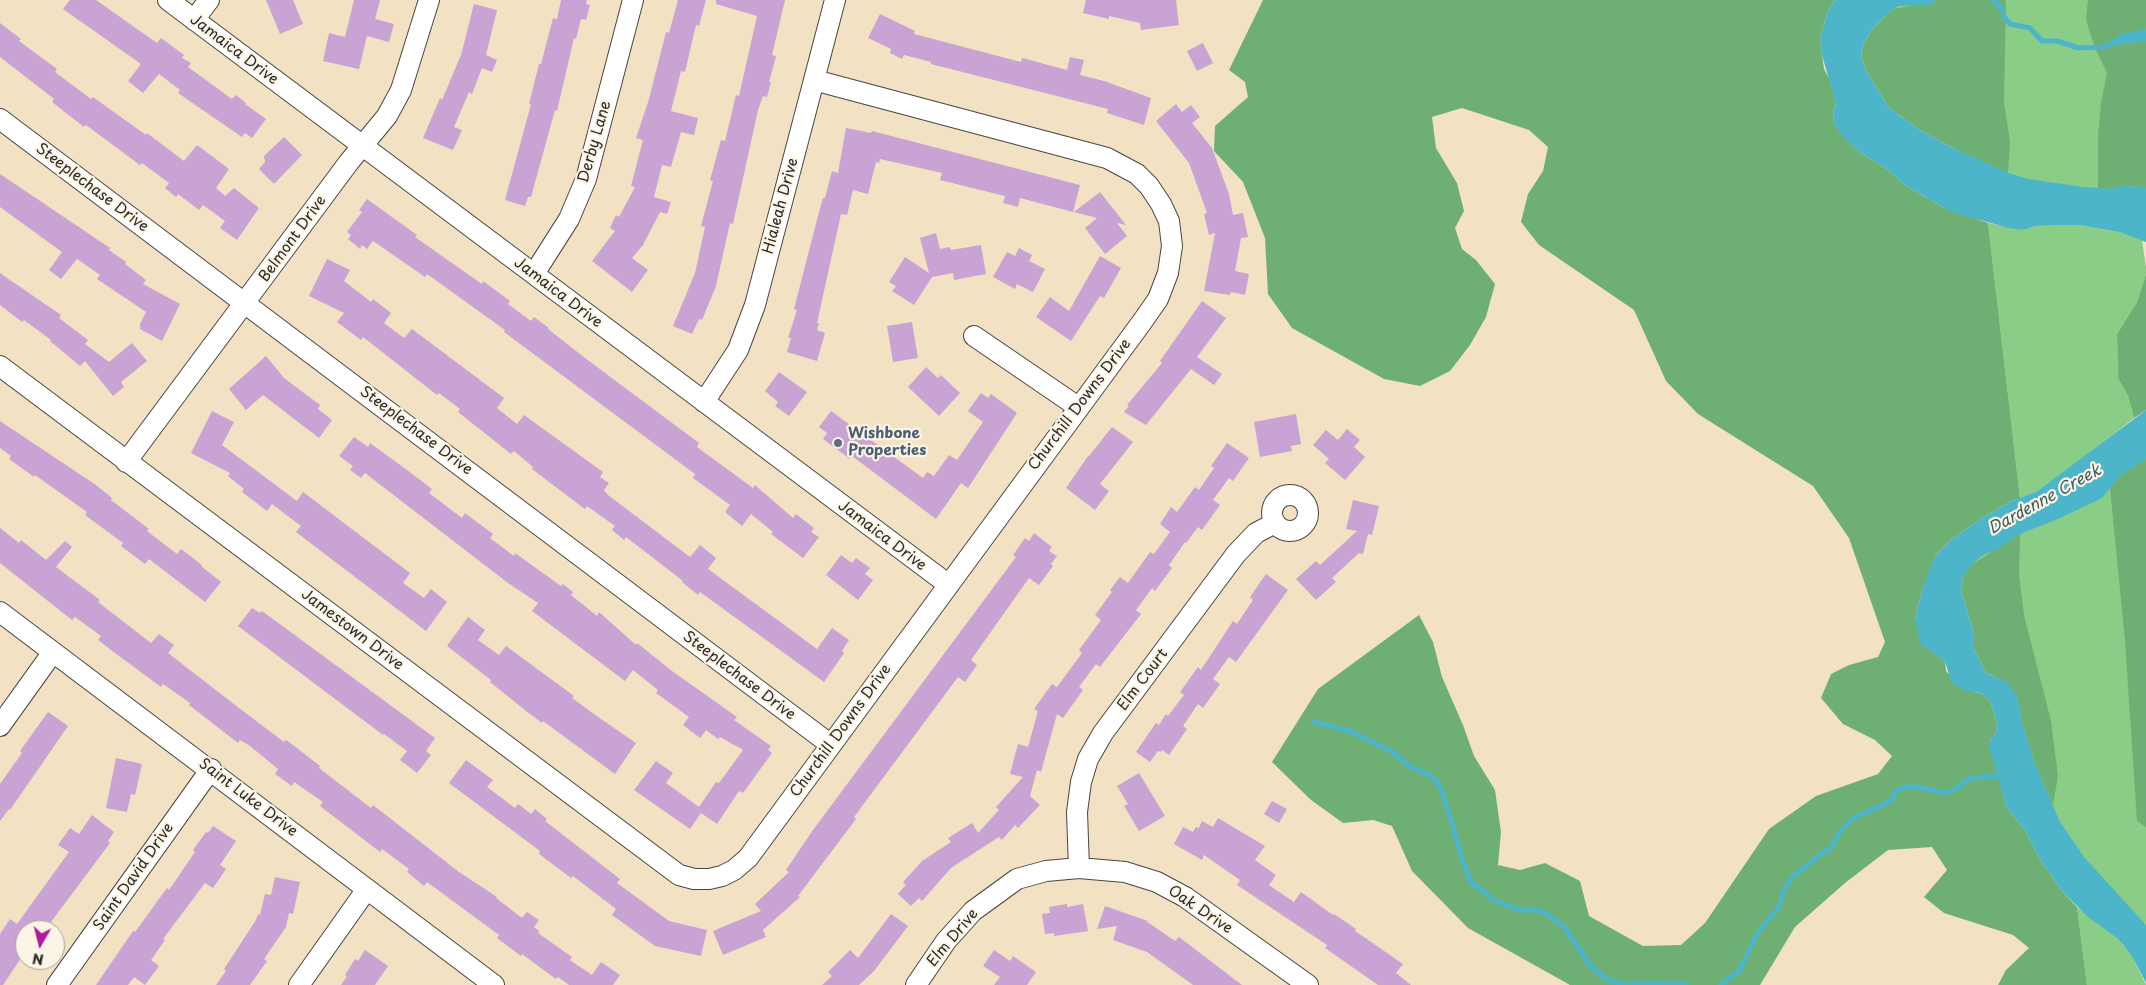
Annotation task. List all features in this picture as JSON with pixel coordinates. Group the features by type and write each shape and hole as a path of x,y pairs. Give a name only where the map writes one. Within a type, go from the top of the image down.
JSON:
{"street":[{"name":"Jamaica Drive","path":"168,0 949,585"},
{"path":"194,20 209,0"},
{"name":"Belmont Drive","path":"126,462 387,116 401,90 428,0"},
{"name":"Derby Lane","path":"534,274 569,219 586,179 633,0"},
{"name":"Hialeah Drive","path":"704,402 738,350 755,305 835,0"},
{"name":"Churchill Downs Drive","path":"709,879 728,873 748,858 949,585 1158,299 1168,273 1172,246 1168,221 1161,204 1149,186 1137,174 1107,158 814,80"},
{"name":"Steeplechase Drive","path":"0,119 831,745"},
{"path":"974,336 1078,408"},
{"name":"Jamestown Drive","path":"0,366 679,875 694,879 709,879"},
{"name":"Elm Court","path":"1079,868 1077,812 1081,782 1088,759 1103,733 1236,554 1256,533 1275,523"},
{"name":"Saint Luke Drive","path":"0,612 211,769 494,985"},
{"path":"0,726 53,652"},
{"name":"Saint David Drive","path":"57,985 211,769"},
{"name":"Elm Drive","path":"922,983 946,941 973,911 1017,879 1046,870 1079,868"},
{"name":"Oak Drive","path":"1079,868 1125,872 1157,882 1185,897 1308,985"},
{"path":"299,985 367,889"}],"green space":[{"path":"1263,0 1837,0 1833,2 1827,13 1820,40 1824,69 1830,80 1836,104 1833,113 1834,123 1839,131 1859,152 1887,169 1903,184 1942,207 1988,223 2020,498 2011,501 1953,538 1936,555 1922,591 1915,618 1931,651 1945,661 1946,671 1965,691 1974,691 1984,695 1991,703 1997,723 1996,733 1989,741 2007,808 2025,830 2040,859 2062,891 2077,907 2087,985 1998,985 2006,970 2029,948 2013,935 1944,913 1924,897 1947,870 1932,847 1888,850 1845,883 1795,927 1760,985 1570,985 1468,928 1412,871 1392,826 1373,820 1343,823 1311,800 1272,762 1318,689 1419,615 1433,642 1442,677 1474,756 1495,790 1501,832 1498,865 1520,870 1545,863 1580,881 1589,916 1643,946 1681,945 1705,923 1769,829 1816,796 1878,774 1892,756 1875,740 1843,724 1821,698 1831,674 1849,665 1878,657 1885,642 1849,538 1813,486 1698,414 1666,381 1634,310 1539,245 1521,222 1528,194 1543,171 1548,147 1529,130 1462,108 1432,117 1436,148 1457,183 1464,211 1455,228 1462,249 1476,260 1495,284 1486,317 1470,345 1450,371 1420,386 1384,379 1292,328 1268,294 1265,238 1243,182 1214,151 1215,126 1248,97 1245,82 1229,70"},
{"path":"1877,0 2146,0 2146,216 1972,184"},
{"path":"1936,0 2005,0 2004,101 2010,142 2008,173 1923,132 1889,108 1866,71 1861,55 1864,43 1873,28 1892,9 1935,2"},
{"path":"2088,0 2146,0 2146,29 2120,34 2111,43 2118,45 2146,41 2146,187 2098,188 2098,137 2101,103 2107,73 2094,46 2086,19"},
{"path":"1988,223 2024,230 2036,226 2079,225 2119,232 2142,240 2146,267 2146,274 2137,302 2117,334 2118,378 2128,396 2134,418 2036,492 2020,498"},
{"path":"2146,274 2146,410 2134,418 2128,396 2118,378 2117,334 2137,302"},
{"path":"2146,439 2146,947 2037,810 1955,555"},
{"path":"2146,459 2146,827 2137,821 2125,641 2110,488 2121,475"},
{"path":"2020,534 2019,575 2024,615 2051,721 2058,776 2053,805 2035,764 2023,726 2017,696 1996,677 1986,673 1974,649 1974,634 1961,591 1963,577 1971,565"},
{"path":"2077,907 2117,938 2125,947 2134,960 2146,985 2087,985"}],"water":[{"path":"1837,0 1936,0 1931,5 1899,6 1892,9 1873,28 1864,43 1861,55 1866,71 1889,108 1923,132 2008,173 2028,179 2083,187 2112,189 2124,186 2146,187 2146,242 2119,232 2079,225 2036,226 2024,230 2009,228 1958,214 1942,207 1903,184 1887,169 1859,152 1839,132 1834,123 1833,113 1836,104 1822,55 1820,40 1827,13 1833,2"},
{"path":"2146,29 2146,41 2118,45 2110,43 2120,34"},
{"name":"Dardenne Creek","path":"2146,410 2146,459 2121,475 2102,498 2058,519 2020,534 1996,550 1983,555 1971,565 1963,577 1961,591 1974,634 1974,649 1986,673 2007,682 2017,696 2023,726 2035,764 2060,822 2084,857 2146,925 2146,983 2134,960 2117,938 2088,917 2062,891 2040,859 2025,830 2007,808 1990,750 1989,741 1996,733 1997,723 1991,703 1984,695 1974,691 1965,691 1951,682 1945,661 1923,646 1919,639 1915,618 1932,563 1936,555 1953,538 2011,501 2036,492"}],"building":[{"path":"70,0 96,0 157,43 161,38 184,55 182,58 191,63 188,67 232,99 236,95 266,119 252,138 245,133 242,137 178,93 180,90 159,74 143,93 128,81 141,64 63,9"},
{"path":"266,0 293,0 303,24 280,34"},
{"path":"354,0 380,0 375,19 394,24 389,42 367,36 359,69 323,61 329,33 345,37"},
{"path":"561,0 587,0 586,4 590,5 586,20 581,19 576,39 574,38 557,111 555,110 531,197 528,197 525,206 505,200 531,104 529,104 539,64 541,64 553,18 557,19"},
{"path":"678,0 706,0 699,26 696,25 685,72 681,71 671,111 698,118 694,135 681,132 671,167 662,165 654,197 671,202 667,214 660,212 643,245 632,258 648,270 632,292 592,261 615,231 610,228 616,215 619,217 635,187 631,186 643,140 636,138 649,99 666,32 669,33"},
{"path":"716,0 785,0 772,55 776,56 769,82 771,82 767,97 763,96 758,110 733,224 730,223 716,286 702,320 699,319 692,334 673,326 695,273 705,227 701,226 713,181 710,180 721,140 725,141 736,95 739,96 757,16 716,4"},
{"path":"1086,0 1176,0 1179,25 1141,30 1140,23 1109,16 1109,19 1083,13"},
{"path":"474,4 497,10 486,55 497,60 492,72 482,68 472,94 469,92 454,127 462,130 453,150 423,138 461,55"},
{"path":"880,14 915,31 914,34 1021,62 1022,58 1067,70 1070,57 1084,60 1080,75 1104,81 1151,98 1144,125 1107,113 1108,109 931,64 931,62 904,55 902,59 890,53 891,49 868,38"},
{"path":"0,23 21,39 19,41 57,69 55,72 91,99 93,97 146,135 147,133 184,161 197,145 229,169 216,188 225,196 234,188 259,208 237,240 220,228 225,221 203,205 199,210 178,194 176,197 165,188 169,183 142,163 140,165 86,125 84,127 52,102 54,99 0,57"},
{"path":"1203,43 1213,63 1197,71 1187,51"},
{"path":"1176,104 1182,112 1191,105 1200,117 1192,123 1212,148 1229,194 1233,215 1243,213 1248,237 1241,238 1235,271 1249,274 1245,295 1231,292 1230,295 1204,291 1215,233 1209,235 1204,214 1207,213 1189,163 1156,121"},
{"path":"846,128 871,133 872,131 1080,185 1073,212 1020,198 1018,207 1003,203 1005,196 940,180 942,173 880,159 879,163 876,162 868,194 853,190 847,215 841,214 817,323 819,323 817,330 825,333 817,361 787,352 791,338 788,338 797,310 794,309 819,212 832,171 838,173"},
{"path":"284,137 302,155 274,184 259,169 265,162 264,156"},
{"path":"0,174 110,248 109,250 146,280 143,284 180,304 162,341 140,329 140,324 146,312 97,279 100,275 77,259 61,279 49,270 62,252 0,207"},
{"path":"1100,192 1126,225 1117,223 1127,236 1105,254 1085,228 1097,218 1074,212"},
{"path":"367,199 417,235 415,237 482,284 483,281 510,301 508,304 531,321 534,317 549,328 585,358 699,443 697,447 753,488 755,485 793,518 796,514 814,528 811,532 819,537 803,558 771,534 773,532 751,514 742,526 725,512 730,505 693,478 695,474 504,332 505,330 427,274 425,277 373,241 367,249 362,245 360,249 348,239 351,235 347,232 362,212 359,210"},
{"path":"936,233 940,249 950,247 951,250 981,245 986,274 954,280 953,273 932,277 914,305 892,291 896,286 889,282 905,257 929,273 920,238"},
{"path":"1019,248 1032,255 1029,261 1045,269 1033,292 1017,284 1015,289 993,277 1007,252 1015,256"},
{"path":"1100,256 1121,268 1104,298 1100,296 1071,341 1036,317 1050,297 1069,311"},
{"path":"327,259 350,270 344,281 371,302 373,299 391,313 384,323 404,338 412,329 504,398 497,408 517,424 524,415 603,472 600,477 609,483 604,490 608,495 690,557 700,545 716,558 708,569 817,649 832,628 849,640 842,651 844,653 824,682 700,592 698,595 626,537 624,540 612,530 615,526 587,506 585,509 532,469 533,467 514,451 511,454 458,412 460,409 439,393 437,395 363,337 361,340 337,322 344,313 309,296"},
{"path":"0,273 61,315 59,318 88,340 85,344 109,362 132,343 147,361 121,382 124,387 113,396 85,361 80,366 51,340 24,320 22,322 0,305"},
{"path":"1202,301 1226,318 1197,357 1222,374 1214,385 1191,369 1146,425 1124,412 1129,406 1127,405 1162,363 1160,361"},
{"path":"912,322 918,358 893,362 887,326"},
{"path":"266,356 284,378 320,405 318,409 332,420 319,438 263,395 246,410 229,389"},
{"path":"926,367 938,378 941,375 960,393 939,416 908,387"},
{"path":"779,372 807,392 789,416 775,406 778,402 765,391"},
{"path":"981,393 988,398 991,394 1017,413 968,488 961,483 936,519 852,456 850,459 823,439 827,433 819,427 831,411 923,478 927,472 934,476 949,455 957,460 983,422 968,411"},
{"path":"212,411 234,422 222,445 297,501 303,492 410,573 403,583 424,598 431,589 447,602 426,631 296,532 301,526 272,504 267,511 242,492 244,489 228,476 230,473 191,453"},
{"path":"1296,414 1301,444 1291,446 1292,451 1260,457 1254,422"},
{"path":"0,421 96,485 112,498 111,500 149,529 147,531 177,554 181,549 202,565 221,582 205,602 149,559 145,564 121,546 123,543 85,515 87,512 9,459 11,456 0,448"},
{"path":"1112,427 1133,442 1100,484 1109,491 1095,510 1066,488 1088,456"},
{"path":"1347,429 1360,440 1354,447 1365,457 1345,480 1325,463 1329,459 1313,445 1326,430 1338,440"},
{"path":"354,437 368,447 370,443 407,470 432,489 429,493 462,518 465,513 493,534 490,538 514,556 515,553 561,586 563,584 573,592 571,595 597,616 599,612 636,645 637,643 672,671 737,717 734,720 771,746 768,750 772,753 743,793 739,791 717,824 701,813 690,829 634,790 656,761 673,773 666,783 699,807 716,782 719,783 743,750 720,737 718,739 706,730 700,738 683,725 689,717 656,693 658,690 633,670 625,681 532,611 538,603 508,583 365,473 361,478 350,470 353,466 339,456"},
{"path":"1227,443 1249,458 1233,481 1229,478 1213,500 1220,505 1202,530 1198,527 1185,542 1169,565 1172,568 1155,591 1152,588 1136,610 1141,614 1100,667 1096,664 1079,687 1083,690 1063,718 1057,714 1041,772 1037,770 1030,796 1040,805 1018,828 1015,825 1002,840 999,837 951,868 922,901 919,898 911,906 898,894 906,885 903,882 922,861 951,842 948,838 972,823 978,833 999,810 996,807 1023,777 1010,774 1018,744 1028,747 1038,711 1034,709 1052,684 1057,687 1082,653 1079,650 1101,620 1095,615 1112,592 1110,590 1120,577 1128,583 1150,552 1154,554 1170,532 1160,524 1171,507 1177,512 1195,487 1199,490 1214,468 1211,466"},
{"path":"1353,500 1379,506 1372,535 1368,534 1363,554 1359,553 1332,578 1336,582 1316,600 1296,579 1316,561 1320,565 1357,531 1346,529"},
{"path":"0,528 19,543 21,540 46,560 65,541 72,547 56,567 100,600 98,602 151,643 159,634 174,645 168,653 284,742 286,740 297,748 320,766 319,768 371,808 373,805 459,872 497,897 522,918 527,912 539,920 534,927 539,931 538,933 572,957 570,960 592,975 601,962 620,975 613,985 569,985 558,977 556,979 497,938 499,935 427,882 424,886 407,872 409,869 382,849 380,852 320,806 323,802 294,782 292,786 275,774 278,769 250,746 240,740 238,743 189,705 190,703 163,684 161,687 98,640 101,636 75,617 72,620 0,563"},
{"path":"1034,533 1052,547 1049,551 1057,556 1051,564 1053,566 1039,585 1029,578 971,660 977,665 965,682 958,677 854,817 856,819 798,896 800,897 763,930 766,937 723,955 713,931 761,911 755,904 789,872 786,870 813,830 1016,557 1013,555 1025,538 1029,541"},
{"path":"841,555 852,563 856,558 870,568 865,574 873,580 858,600 826,575"},
{"path":"1266,574 1288,590 1236,662 1229,657 1213,679 1220,684 1203,708 1198,704 1183,726 1187,729 1169,755 1162,750 1161,752 1158,751 1150,762 1136,752 1156,723 1159,725 1166,714 1168,716 1184,695 1180,692 1198,667 1201,670 1233,621 1237,624 1253,600 1250,597"},
{"path":"252,608 260,613 262,611 435,738 426,751 431,755 417,773 400,760 407,751 238,626"},
{"path":"468,617 485,630 478,640 499,655 506,646 574,696 572,698 636,743 615,774 543,721 542,723 526,711 490,682 491,680 447,646"},
{"path":"48,712 68,726 10,810 0,821 0,784 22,753 20,751"},
{"path":"116,758 142,764 135,795 131,794 127,812 106,808"},
{"path":"466,760 493,780 487,787 515,808 518,804 531,814 535,809 547,819 545,821 620,879 617,883 669,921 707,930 701,956 655,946 612,915 616,909 573,876 571,878 539,854 540,851 449,783"},
{"path":"1139,773 1165,816 1139,831 1124,806 1128,804 1117,786"},
{"path":"1272,801 1287,809 1279,823 1264,814"},
{"path":"92,815 114,832 108,841 110,843 52,920 20,920 69,852 58,845 70,828 79,834"},
{"path":"1218,818 1265,846 1255,860 1276,875 1269,885 1294,902 1301,892 1356,929 1355,931 1403,964 1396,973 1411,985 1378,985 1325,948 1327,945 1237,885 1240,880 1204,855 1202,860 1174,844 1183,827 1193,832 1196,827 1199,828 1202,821 1213,827"},
{"path":"213,826 236,841 220,865 226,869 213,888 205,883 163,939 165,940 151,960 159,966 145,985 134,977 128,985 96,985 133,931 135,932 167,888 169,890 195,852 193,850 206,832 208,833"},
{"path":"275,877 300,882 293,914 289,913 286,927 264,959 267,961 250,985 216,985 258,914 260,915 265,894 271,895"},
{"path":"1067,904 1067,907 1083,904 1088,931 1054,936 1054,933 1045,934 1042,914 1050,913 1049,907"},
{"path":"1105,906 1148,921 1146,921 1175,941 1179,937 1242,985 1193,985 1147,952 1113,940 1117,926 1097,929"},
{"path":"891,914 908,926 874,971 859,985 822,985 832,976 828,972 850,950 858,958"},
{"path":"10,919 15,923 15,967 3,985 0,985 0,934"},
{"path":"365,950 388,966 375,985 341,985 355,959 358,961"},
{"path":"994,950 1010,961 1013,956 1036,972 1027,985 994,985 1000,977 983,966"}],"waterway":[{"path":"1993,0 2003,10 2004,17 2010,24 2030,28 2042,41 2057,41 2079,48 2104,47 2116,41"},
{"path":"1314,722 1350,731 1393,752 1409,766 1433,777 1441,789 1461,856 1471,882 1495,901 1520,910 1536,910 1546,913 1565,928 1590,965 1606,979 1625,985 1660,983 1687,985"},
{"path":"1720,985 1739,971 1757,934 1779,907 1784,890 1793,876 1832,846 1841,830 1853,818 1891,801 1896,791 1904,787 1917,787 1945,793 1956,789 1970,778 1998,776 2004,778"}],"place":[{"name":"Wishbone Properties","path":"838,443"}]}
